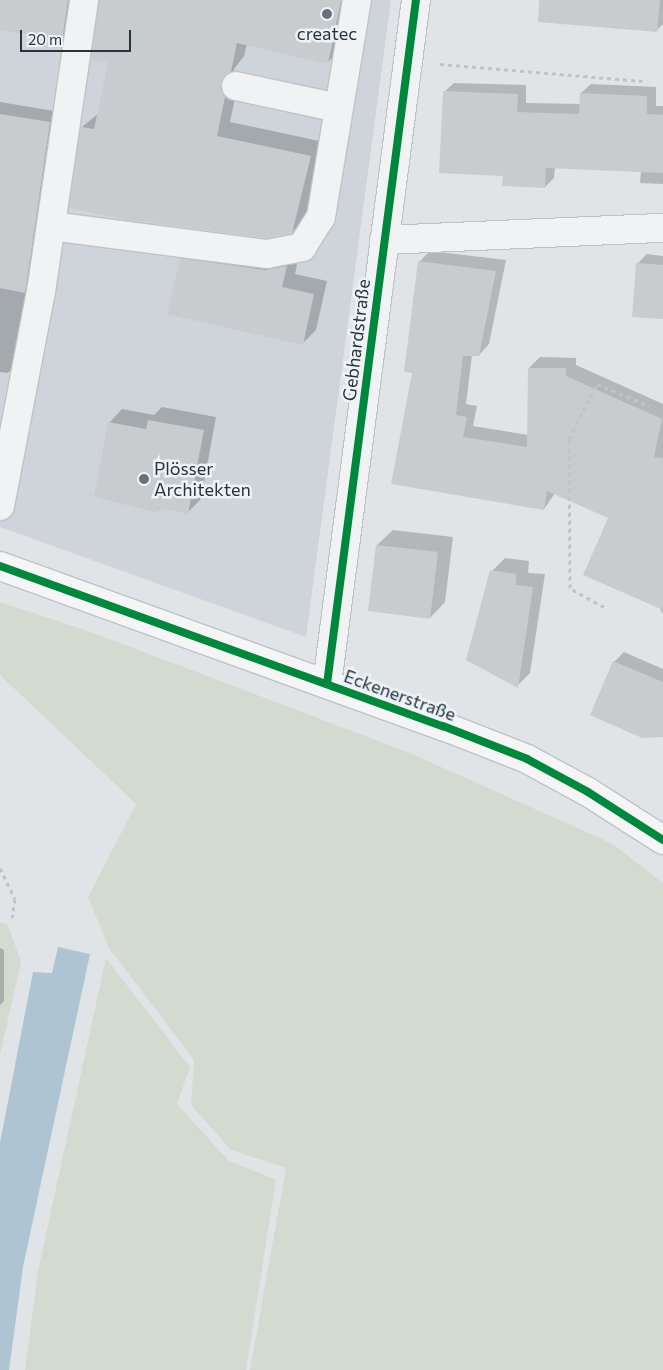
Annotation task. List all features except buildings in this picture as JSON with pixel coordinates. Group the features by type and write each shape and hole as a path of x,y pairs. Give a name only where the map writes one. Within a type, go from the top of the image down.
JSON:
{"main road":[{"name":"Eckenerstraße","path":"0,566 327,684 527,759 588,792 663,840"}],"street":[{"path":"0,506 51,226 84,0"},
{"path":"51,226 267,254 302,247 320,217 357,0"},
{"name":"Gebhardstraße","path":"327,684 416,0"},
{"path":"236,86 339,108"},
{"path":"384,240 663,228"}],"path":[{"path":"407,61 642,80"},
{"path":"604,606 570,588 569,439 597,384 650,406"},
{"path":"0,868 15,899 12,918"}],"shaded area":[{"path":"0,0 391,0 306,637 0,527"},
{"path":"0,602 91,632 410,753 613,844 663,883 663,1370 250,1370 286,1168 231,1150 191,1105 194,1060 109,948 88,897 136,804 0,675"},
{"path":"0,922 8,925 21,962 0,1055"},
{"path":"106,958 190,1067 177,1104 228,1160 276,1180 246,1370 25,1370 38,1271"}],"water":[{"path":"58,947 90,954 23,1267 9,1370 0,1370 0,1143 33,972 52,973"}],"cycle path":[{"path":"327,684 416,0"},
{"path":"0,566 443,726 527,759 588,792 663,840"}],"place":[{"name":"createc","path":"327,14"},
{"name":"Plösser Architekten","path":"144,479"}]}
